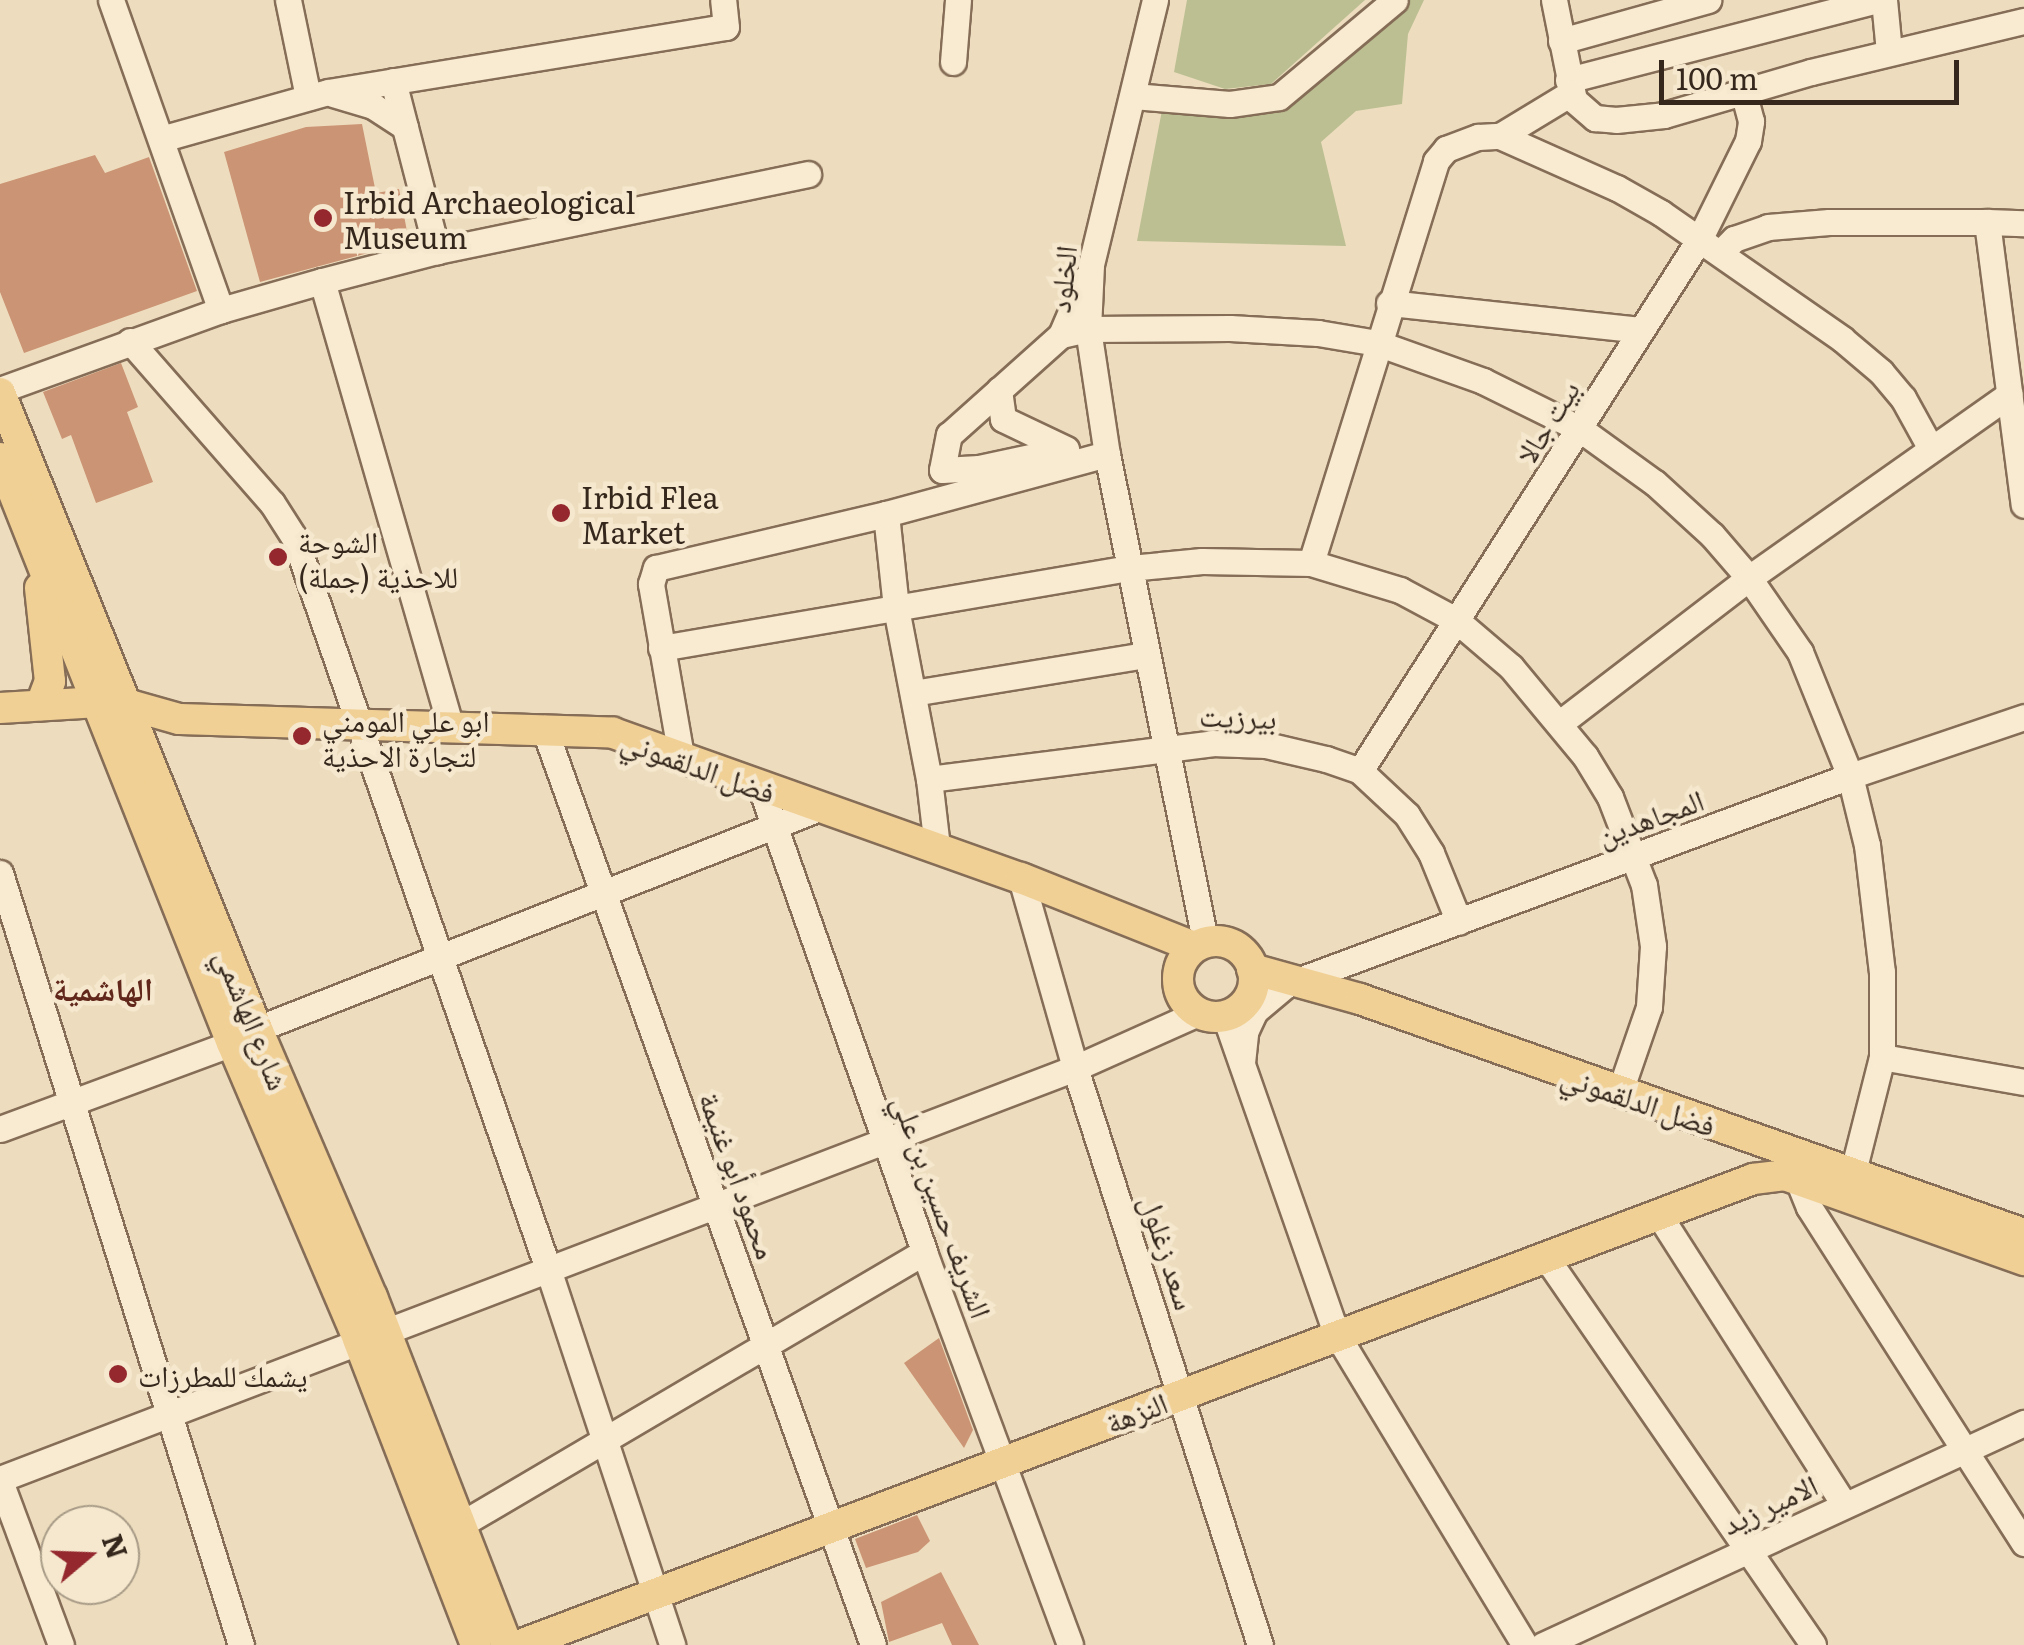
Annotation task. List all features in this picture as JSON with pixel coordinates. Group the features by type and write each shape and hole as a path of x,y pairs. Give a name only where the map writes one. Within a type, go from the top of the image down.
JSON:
{"main road":[{"name":"شارع الهاشمي","path":"0,392 115,710 245,1036 371,1333 460,1525 508,1645"},
{"name":"شارع الهاشمي","path":"1,464 36,555 115,710"},
{"path":"36,555 50,681 41,705"},
{"name":"فضل الدلقموني","path":"0,708 41,705 179,719 613,733 817,809 937,847 1199,945"},
{"path":"0,728 115,710"},
{"path":"1216,941 1239,949 1252,968 1252,992 1246,1003 1212,1015 1188,1005 1178,982 1179,968 1199,945 1216,941"},
{"name":"فضل الدلقموني","path":"1252,968 1360,999 1619,1094 1747,1135 2024,1234"},
{"path":"1747,1135 1764,1156 1762,1169 1753,1179"},
{"path":"1753,1179 1776,1174 1798,1180 2024,1260"},
{"name":"النزهة","path":"520,1645 1753,1179"},
{"name":"شارع الهاشمي","path":"371,1333 476,1645"}],"street":[{"path":"111,0 221,310"},
{"path":"288,0 318,95"},
{"path":"161,139 318,95 726,27 723,0"},
{"path":"953,62 958,0"},
{"name":"الخلود","path":"1156,0 1090,265 1088,329 1106,446 1199,945"},
{"path":"1133,96 1230,104 1279,97 1396,0"},
{"path":"1554,0 1570,86 1582,110 1616,120 1664,116 1889,52 2024,21"},
{"path":"1561,41 1708,0"},
{"path":"1311,564 1436,161 1460,142 1500,136 1570,86 1881,0 1889,52"},
{"path":"393,81 437,250"},
{"name":"بيت جالا","path":"1360,771 1640,330 1710,246 1748,141 1750,121 1743,92"},
{"path":"318,95 374,106 405,128"},
{"path":"1500,136 1618,188 1710,246 1881,372 1903,398 1930,446"},
{"path":"0,392 130,341 322,280 437,250 808,174"},
{"path":"1710,246 1768,227 1847,222 2024,223"},
{"path":"1987,222 2016,366 2010,394 2024,505"},
{"path":"1090,265 1061,335 949,435 942,470 979,468 1066,449 1106,446"},
{"path":"322,280 452,727"},
{"path":"1390,302 1640,330"},
{"path":"1061,335 1088,329 1230,328 1318,333 1377,342 1483,382 1580,429 1668,492 1749,578 1800,652 1850,776 1867,845 1877,914 1882,1056 1853,1172"},
{"path":"130,341 286,522 548,1269 672,1645"},
{"path":"999,390 1003,419 1066,449"},
{"path":"1560,723 1749,578 1930,446 2010,394"},
{"path":"680,756 651,584 656,568 886,514 1106,446"},
{"path":"886,514 896,608 929,779 937,847"},
{"path":"661,648 1130,568 1232,560 1311,564 1387,584 1456,620 1512,667 1598,774 1635,856 1650,915 1652,976 1642,1037 1619,1094"},
{"path":"913,693 1146,654"},
{"name":"المجاهدين","path":"1242,1063 1245,1032 1255,1011 1286,985 1850,776 2024,717"},
{"name":"محمود أبو غنيمة","path":"544,728 873,1645"},
{"name":"بيرزيت","path":"929,779 1164,747 1266,745 1360,771"},
{"path":"1360,771 1419,831 1459,922"},
{"name":"الشريف حسين بن علي","path":"761,788 924,1252 1070,1645"},
{"path":"0,1129 817,809"},
{"path":"0,873 242,1645"},
{"name":"سعد زغلول","path":"1021,878 1074,1068 1182,1393 1260,1645"},
{"path":"1360,999 1364,975 1385,950"},
{"path":"61,1645 0,1480 371,1333 717,1207 1212,1015 1242,1063 1337,1335 1525,1645"},
{"path":"1882,1056 2024,1082"},
{"path":"1798,1180 1810,1207 2024,1543"},
{"path":"1659,1215 1844,1504"},
{"path":"460,1525 924,1252"},
{"path":"1545,1256 1813,1645"},
{"name":"الامير زيد","path":"1543,1645 2024,1422"}],"green space":[{"path":"1187,0 1365,0 1271,84 1225,89 1174,72"},
{"path":"1403,0 1424,0 1408,34 1402,104 1356,111 1321,142 1346,246 1137,241 1163,105 1279,97"}],"building":[{"name":"Irbid Archaeological Museum","path":"362,124 376,193 399,189 409,242 260,282 224,152 306,127"},
{"path":"95,155 105,173 149,157 197,291 24,353 0,292 0,184"},
{"path":"121,363 138,407 127,412 153,482 96,503 71,435 62,439 43,392"},
{"path":"939,1338 973,1430 964,1448 904,1363"},
{"path":"917,1515 930,1541 918,1552 866,1568 855,1539"},
{"path":"941,1572 979,1645 952,1645 942,1623 889,1642 881,1602"}],"place":[{"name":"Irbid Archaeological Museum","path":"323,218"},
{"name":"Irbid Flea Market","path":"561,513"},
{"name":"الشوحة للاحذية (جملة)","path":"278,557"},
{"name":"ابو علي المومني لتجارة الاحذية","path":"302,736"},
{"name":"يشمك للمطرزات","path":"118,1374"}],"district":[{"name":"الهاشمية","path":"103,987"}]}
